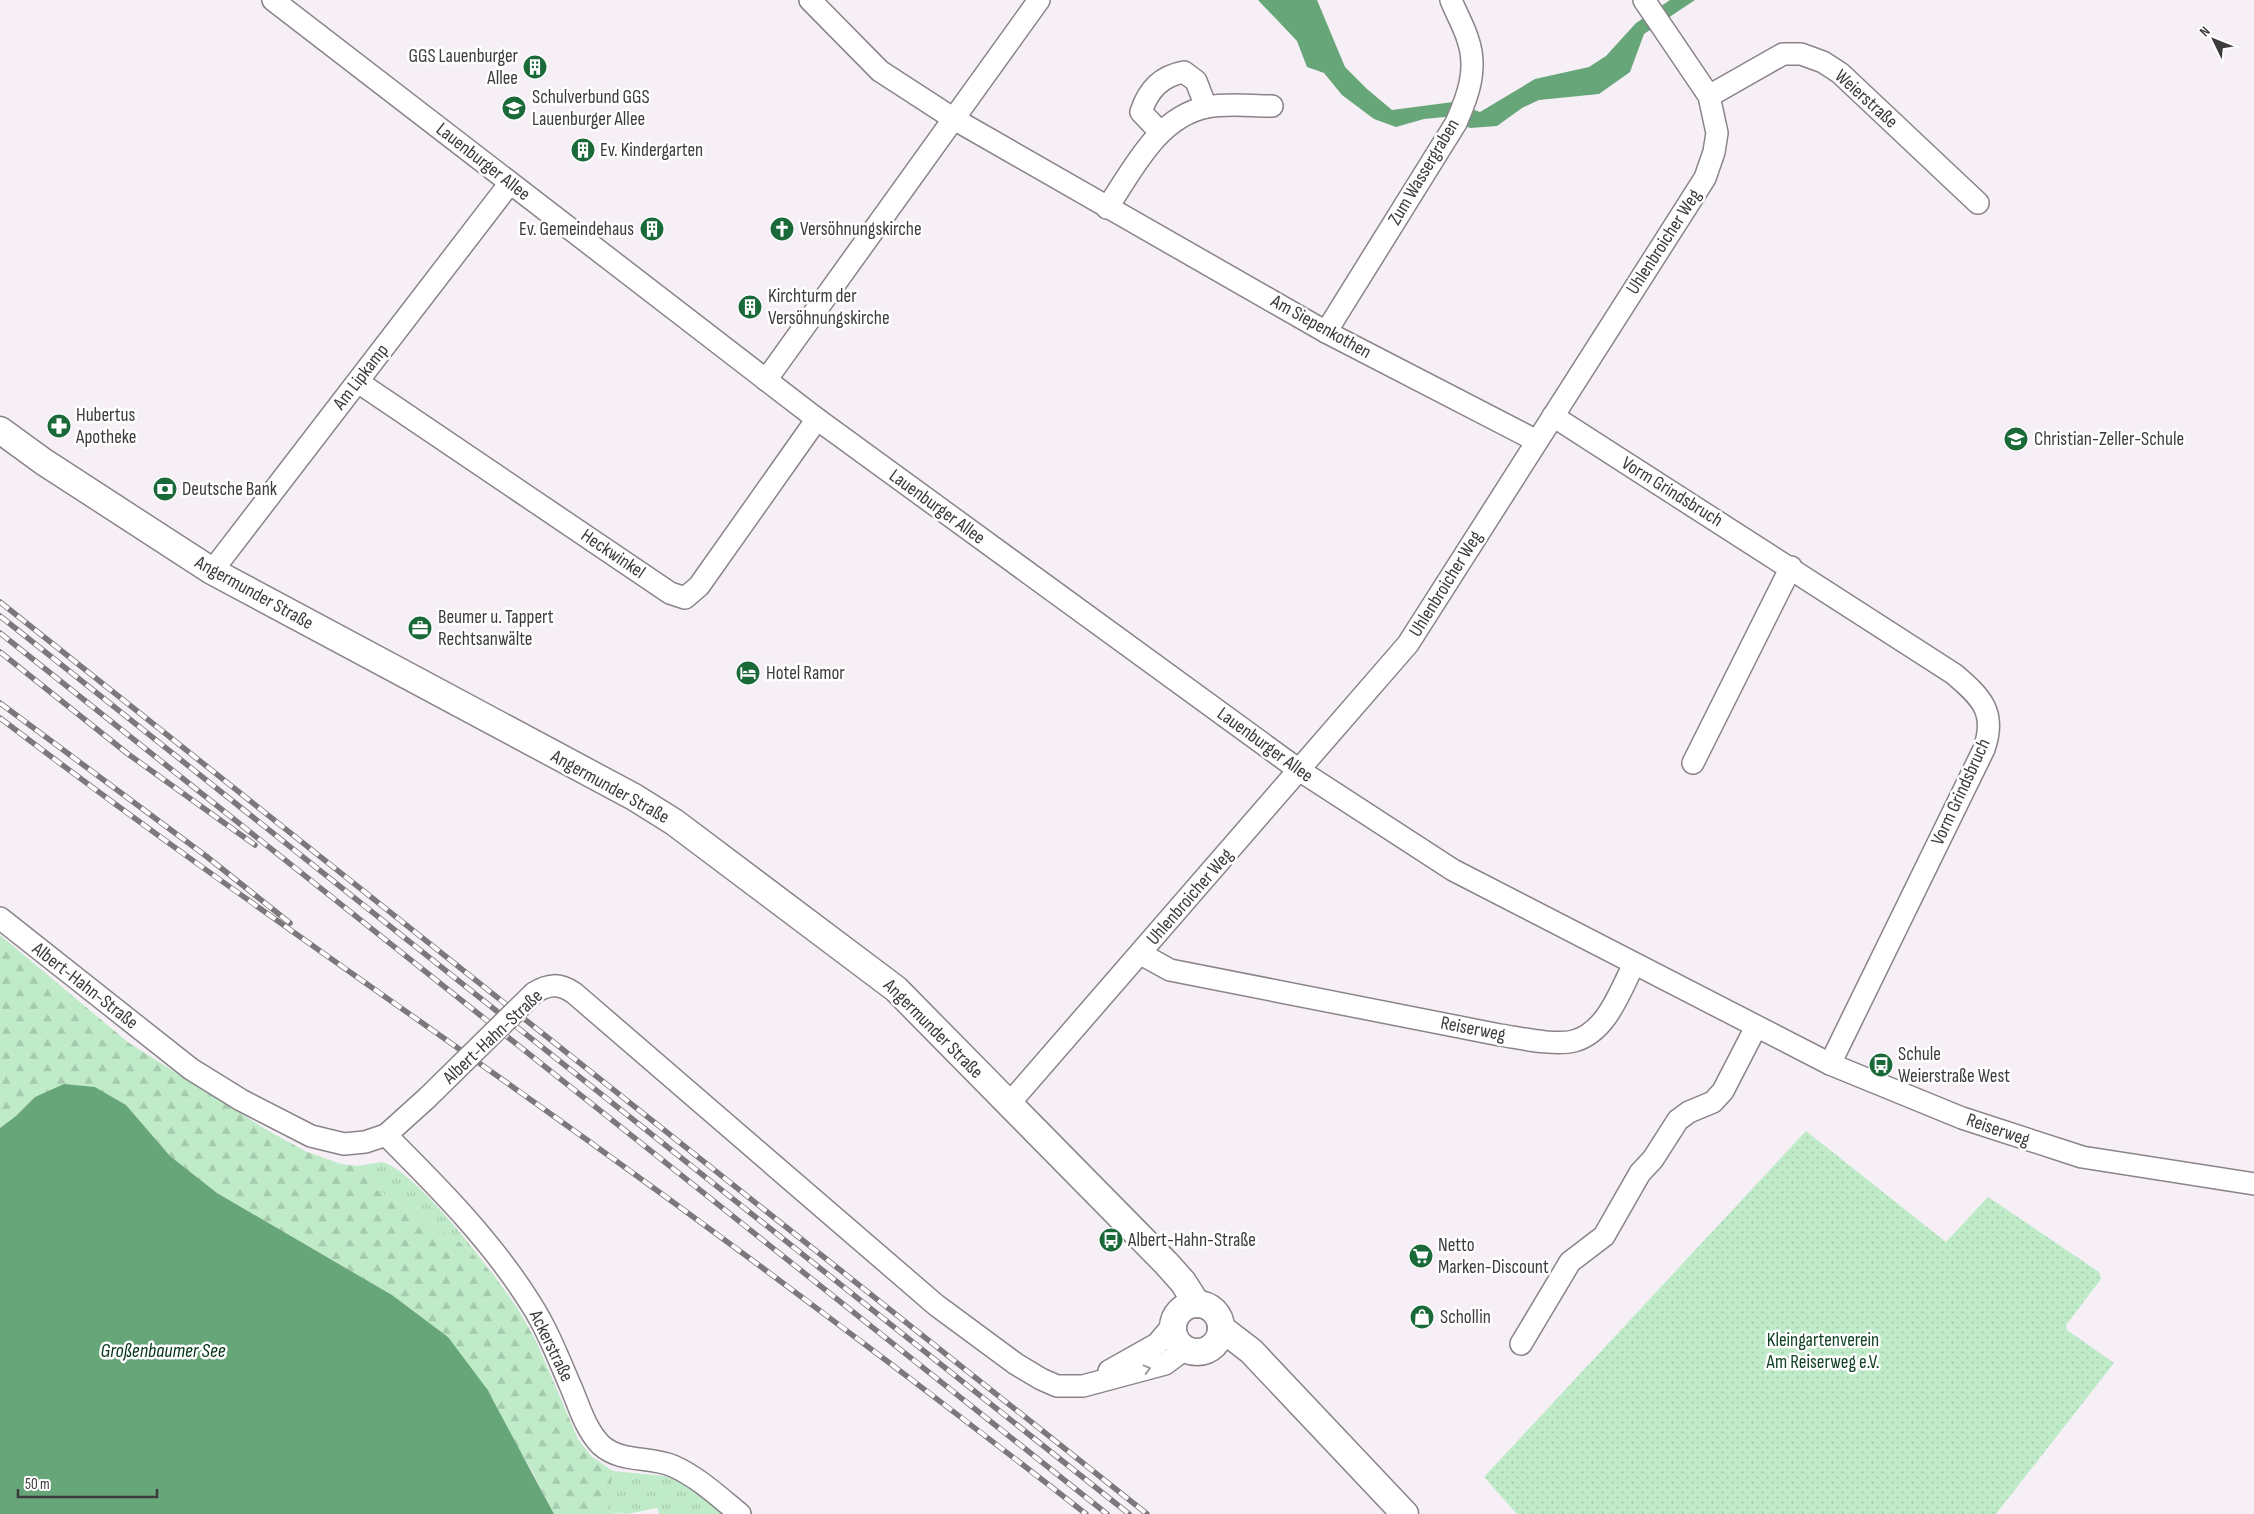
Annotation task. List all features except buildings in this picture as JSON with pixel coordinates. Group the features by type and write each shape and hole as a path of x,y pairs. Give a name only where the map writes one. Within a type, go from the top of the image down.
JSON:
{"main road":[{"name":"Angermunder Straße","path":"0,430 44,462 212,571 652,808 782,902 896,989 1145,1244 1184,1313 1175,1339 1196,1350"},
{"path":"1184,1313 1203,1305 1214,1311 1221,1328 1251,1351 1281,1386 1404,1514"},
{"path":"1196,1350 1218,1341 1221,1328"},
{"path":"1196,1350 1237,1360 1281,1386"}],"street":[{"name":"Lauenburger Allee","path":"273,0 817,419 1299,770 1453,870 1634,964"},
{"name":"Am Siepenkothen","path":"810,0 880,71 954,119 1326,332 1537,441"},
{"path":"766,380 1039,0"},
{"name":"Zum Wassergraben","path":"1326,332 1460,114 1472,79 1473,60 1468,40 1451,0"},
{"name":"Uhlenbroicher Weg","path":"1008,1105 1408,644 1705,178 1714,152 1717,134 1709,96 1646,2"},
{"name":"Weierstraße","path":"1709,96 1783,54 1801,54 1823,62 1840,73 1978,203"},
{"path":"1160,132 1141,112 1145,99 1156,85 1169,75 1184,72 1196,81 1206,107"},
{"path":"1107,208 1160,132 1192,112 1206,107 1272,106"},
{"name":"Am Lipkamp","path":"212,571 510,182"},
{"name":"Heckwinkel","path":"358,382 670,593 685,598 698,586 817,419"},
{"name":"Vorm Grindsbruch","path":"1553,416 1791,567 1954,674 1978,695 1987,712 1989,734 1984,749 1830,1064"},
{"path":"1693,763 1791,567"},
{"name":"Albert-Hahn-Straße","path":"0,918 191,1069 287,1126 328,1141 351,1144 365,1142 386,1135 427,1098 534,993 555,985 564,987 574,993 936,1305 1016,1364 1041,1379 1057,1386 1083,1386 1166,1364 1196,1350"},
{"name":"Reiserweg","path":"1141,954 1170,970 1500,1035 1573,1042 1592,1032 1604,1019 1634,964 1830,1064 1962,1118 2068,1154 2125,1165 2254,1184"},
{"path":"1521,1344 1570,1262 1604,1236 1640,1173 1653,1159 1678,1120 1689,1112 1713,1102 1723,1091 1756,1027"},
{"name":"Ackerstraße","path":"386,1135 453,1204 508,1269 548,1335 590,1432 602,1446 618,1455 650,1459 672,1466 695,1478 740,1514"},
{"name":"Albert-Hahn-Straße","path":"1083,1386 1157,1344 1184,1313"}],"green space":[{"path":"0,935 129,1043 267,1130 305,1151 341,1164 357,1166 377,1190 420,1219 461,1243 493,1274 518,1309 536,1341 578,1439 591,1456 613,1471 607,1511 622,1514 554,1514 531,1469 448,1337 392,1295 217,1193 170,1156 126,1105 95,1087 35,1097 16,1116 0,1128"},
{"name":"Kleingartenverein Am Reiserweg e.V.","path":"1806,1131 1946,1242 1988,1197 2099,1272 2101,1279 2066,1325 2067,1330 2114,1363 1996,1514 1517,1514 1484,1477"},
{"path":"382,1162 395,1168 425,1194 457,1229 493,1274 461,1243 420,1219 377,1190 357,1166"},
{"path":"613,1471 664,1476 690,1483 728,1514 659,1514 657,1508 627,1514 607,1511"}],"water":[{"path":"1258,0 1317,0 1345,67 1392,110 1453,102 1480,112 1535,79 1589,67 1606,56 1636,23 1670,0 1695,0 1644,34 1630,72 1599,94 1539,100 1522,108 1497,126 1470,128 1445,117 1424,119 1396,127 1374,119 1342,95 1324,73 1307,67 1297,41"},
{"name":"Großenbaumer See","path":"64,1084 95,1087 126,1105 170,1156 217,1193 392,1295 448,1337 487,1389 554,1514 0,1514 0,1128 16,1116 35,1097"}],"railway":[{"path":"0,602 1147,1514"},
{"path":"0,616 1129,1514"},
{"path":"0,633 1107,1514"},
{"path":"0,652 128,754 255,845"},
{"path":"0,703 206,856 290,923"},
{"path":"0,718 144,825 710,1229 899,1370 1086,1514"}],"place":[{"name":"GGS Lauenburger Allee","path":"535,67"},
{"name":"Schulverbund GGS Lauenburger Allee","path":"514,108"},
{"name":"Ev. Kindergarten","path":"583,150"},
{"name":"Ev. Gemeindehaus","path":"652,229"},
{"name":"Versöhnungskirche","path":"782,229"},
{"name":"Kirchturm der Versöhnungskirche","path":"750,307"},
{"name":"Hubertus Apotheke","path":"59,426"},
{"name":"Christian-Zeller-Schule","path":"2016,439"},
{"name":"Deutsche Bank","path":"165,489"},
{"name":"Beumer u. Tappert Rechtsanwälte","path":"420,628"},
{"name":"Hotel Ramor","path":"748,673"},
{"name":"Schule Weierstraße West","path":"1881,1065"},
{"name":"Albert-Hahn-Straße","path":"1111,1240"},
{"name":"Netto Marken-Discount","path":"1421,1256"},
{"name":"Schollin","path":"1422,1317"}]}
